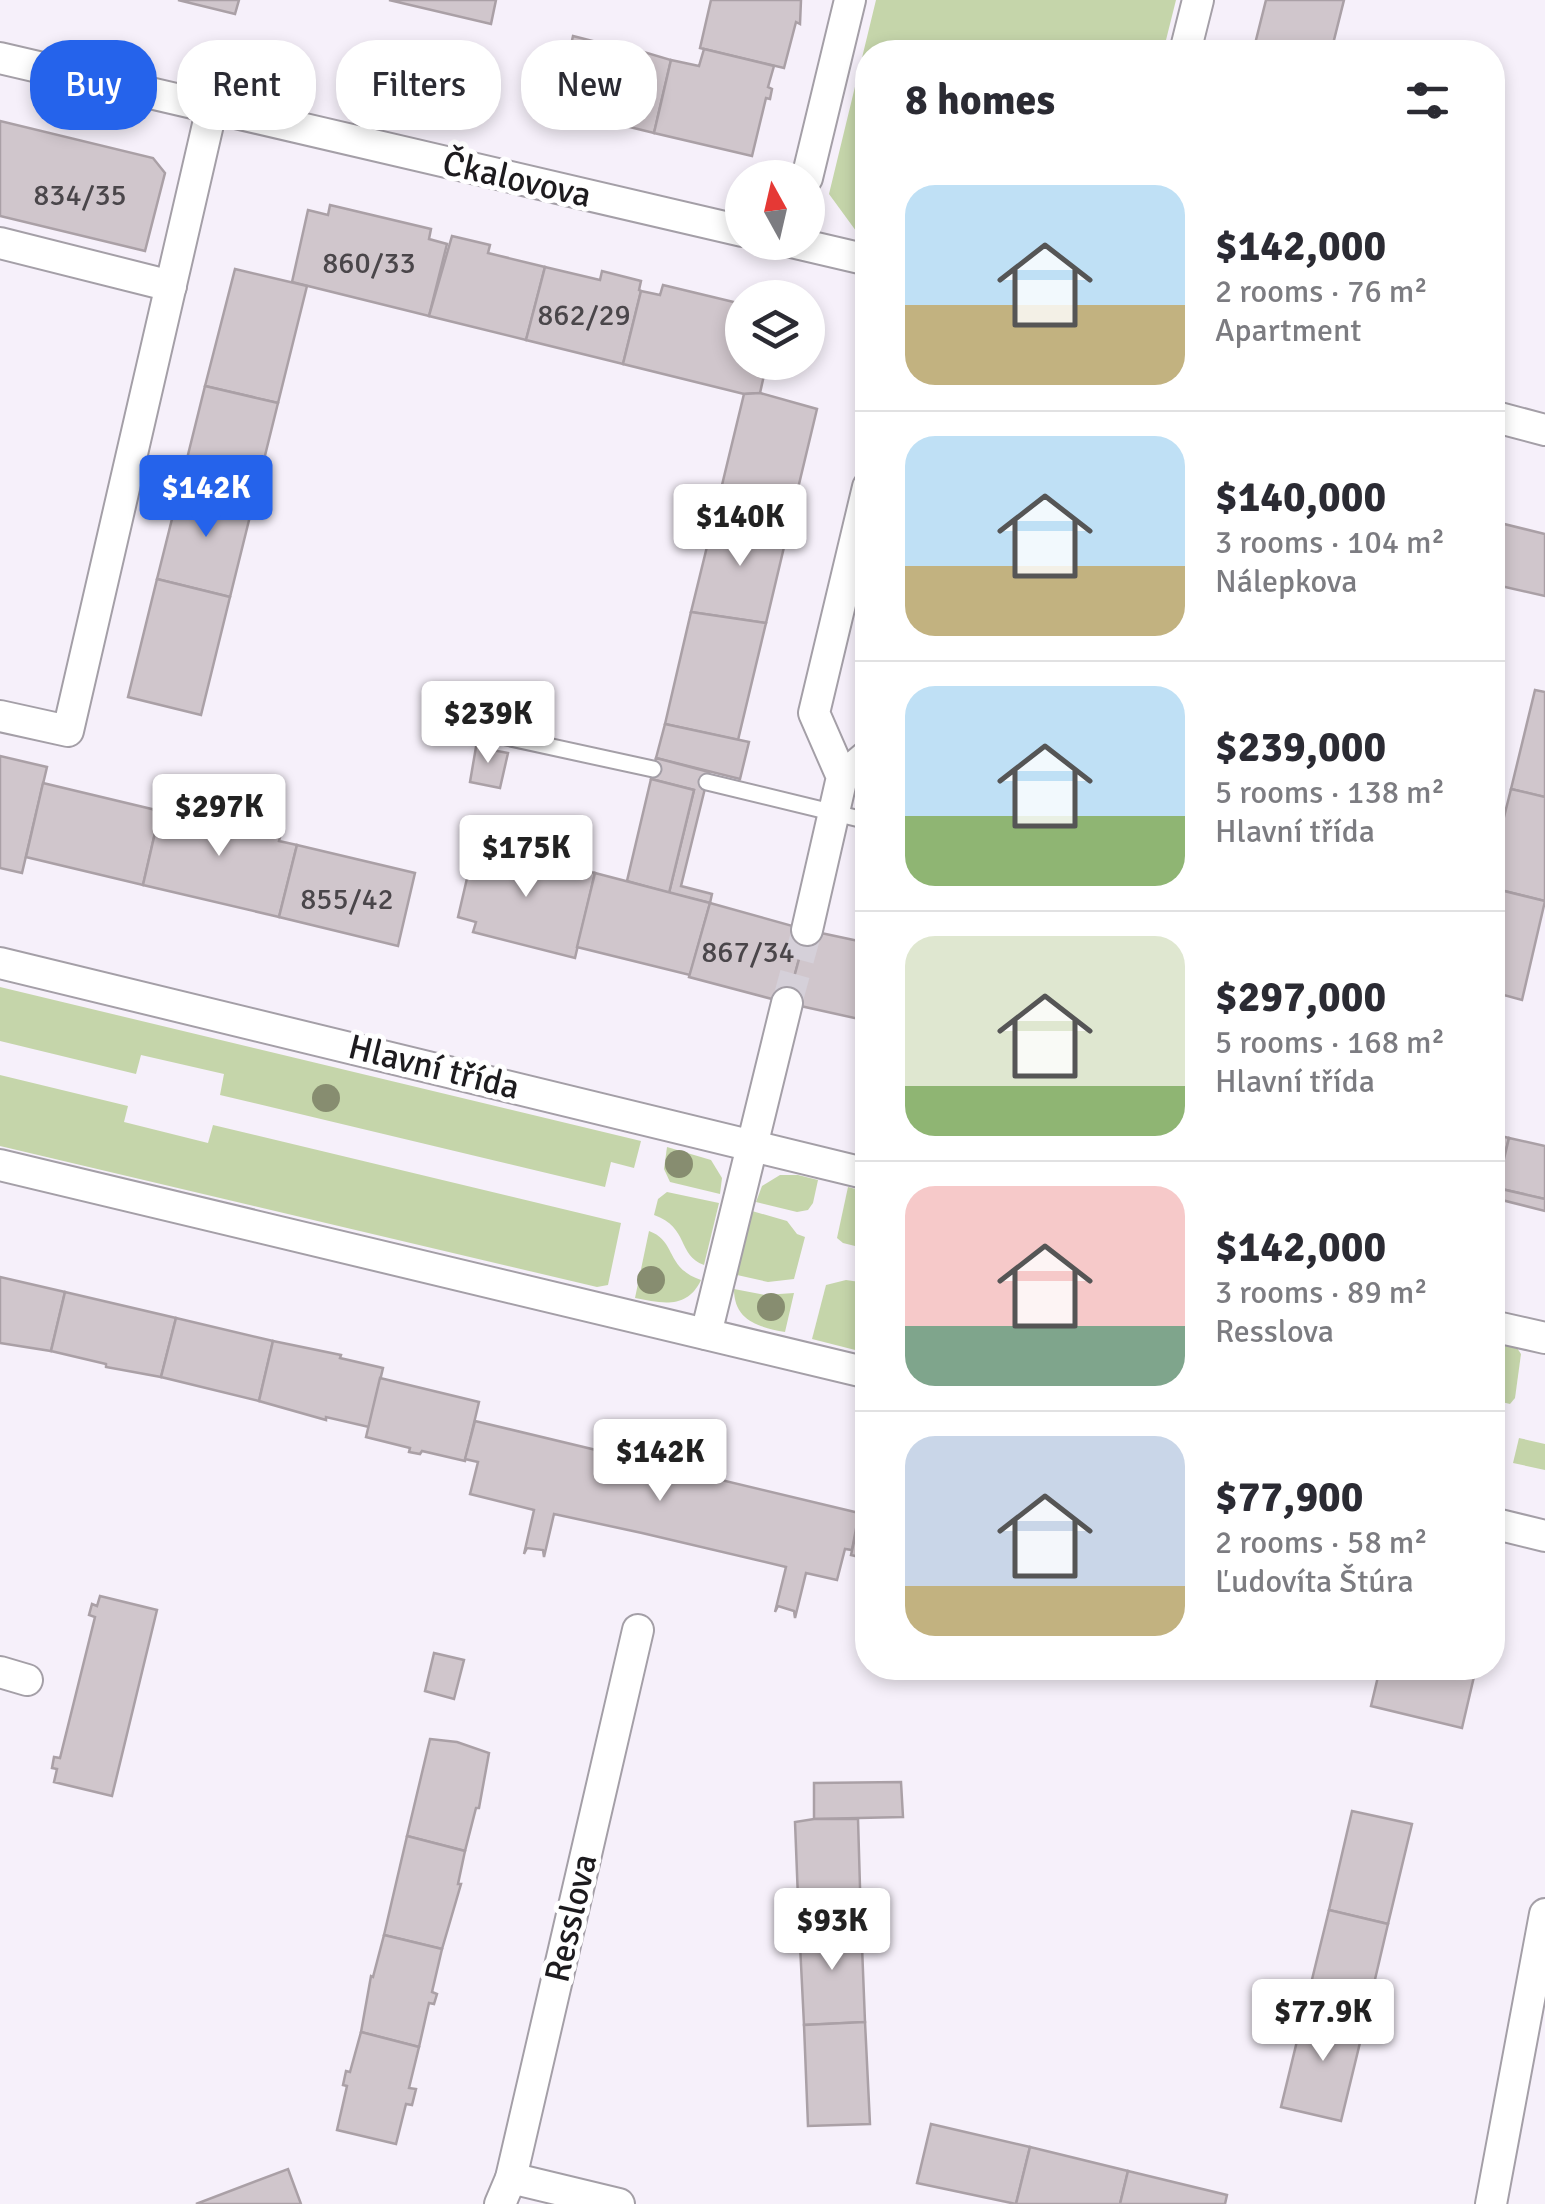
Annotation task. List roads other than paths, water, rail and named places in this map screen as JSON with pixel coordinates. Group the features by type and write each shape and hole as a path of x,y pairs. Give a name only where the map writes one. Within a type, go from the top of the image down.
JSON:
{"street":[{"path":"810,160 850,0"},
{"path":"1188,40 1198,0"},
{"name":"Čkalovova","path":"0,58 177,100"},
{"path":"0,716 68,731 207,130"},
{"name":"Čkalovova","path":"307,130 725,227"},
{"path":"0,243 171,286"},
{"path":"825,250 855,257"},
{"path":"1505,419 1545,430"},
{"path":"807,930 842,776 814,713 855,541"},
{"path":"842,776 855,766"},
{"name":"Hlavní třída","path":"0,963 855,1171"},
{"path":"706,1334 787,1003"},
{"path":"0,1166 855,1370"},
{"path":"1505,1329 1545,1338"},
{"path":"1505,1526 1545,1536"},
{"name":"Resslova","path":"506,2191 638,1630"},
{"path":"1492,2204 1545,1914"},
{"path":"506,2191 619,2204"}],"lane":[{"path":"460,726 653,769"},
{"path":"706,782 855,818"}],"tunnel":[{"path":"787,1003 807,930"}]}
